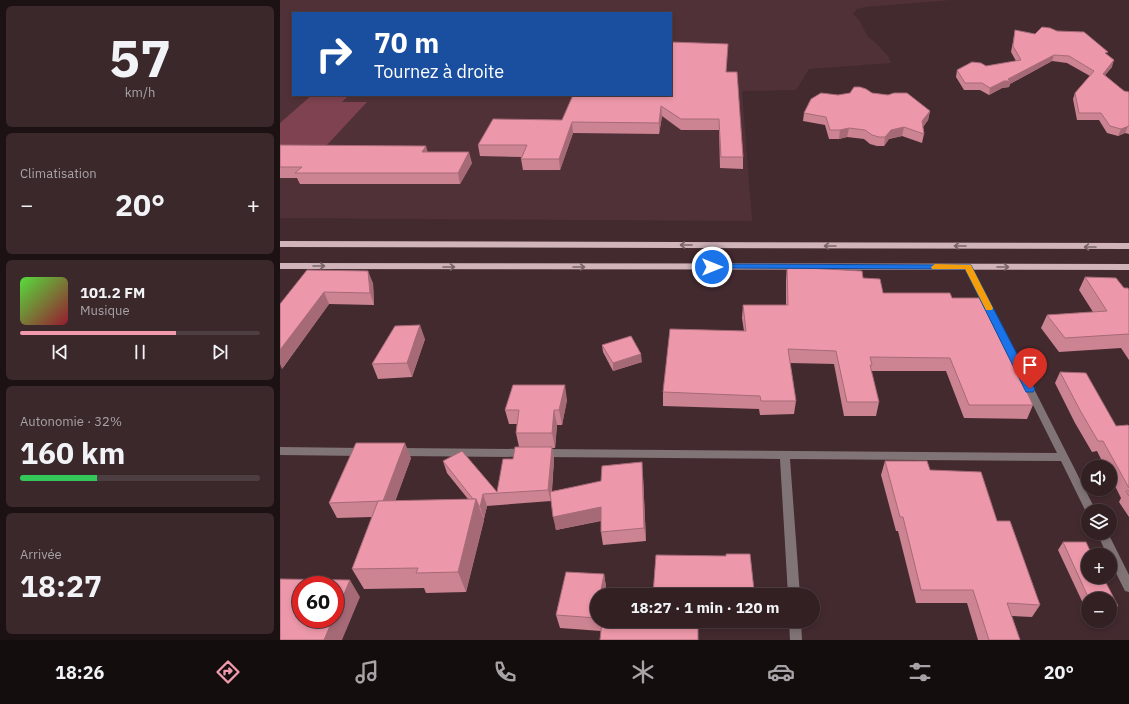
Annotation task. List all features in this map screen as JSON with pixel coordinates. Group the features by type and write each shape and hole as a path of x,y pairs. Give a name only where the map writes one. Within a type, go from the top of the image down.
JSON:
{"main road":[{"path":"280,244 1129,246"},
{"path":"280,266 1129,267"}],"street":[{"path":"968,267 1087,504"},
{"path":"280,451 375,452"},
{"path":"390,452 1064,458"},
{"path":"785,455 794,588"},
{"path":"1106,540 1129,587"},
{"path":"795,628 796,640"}],"shaded area":[{"path":"280,0 952,0 865,7 857,9 853,14 859,20 868,37 875,42 889,57 891,63 809,69 796,90 742,91 752,221 280,218"},
{"path":"311,96 348,96 342,102 367,102 326,146 280,146 280,123"}],"building":[{"path":"1042,27 1057,31 1084,32 1108,52 1105,53 1114,60 1103,74 1124,91 1129,92 1129,126 1121,129 1110,126 1101,113 1079,113 1075,93 1094,71 1069,56 1054,55 1008,79 1010,81 1004,81 990,88 982,83 965,83 957,70 972,62 981,63 986,66 1021,60 1013,46 1015,30 1035,34"},
{"path":"672,42 728,44 726,72 737,72 743,157 721,157 719,119 681,119 661,106 659,123 572,122 559,159 521,159 527,145 478,145 493,119 562,120 573,96 672,96"},
{"path":"854,87 866,89 872,93 888,95 894,93 907,93 930,111 922,121 924,134 904,127 891,130 885,137 872,135 865,130 849,128 830,130 826,117 804,113 811,99 821,93 838,95 850,93"},
{"path":"280,145 426,146 422,152 469,152 458,173 295,173 302,167 280,167"},
{"path":"787,267 862,271 863,278 880,279 883,293 950,293 952,298 982,298 999,329 997,329 1033,405 969,405 950,358 870,357 872,365 870,365 879,402 847,402 836,351 788,349 796,401 761,401 760,396 663,392 670,329 746,331 743,305 788,305"},
{"path":"307,270 368,271 370,293 324,292 280,350 280,304"},
{"path":"1085,277 1116,278 1124,288 1128,288 1129,335 1065,338 1047,315 1107,311"},
{"path":"420,325 407,363 372,364 395,326"},
{"path":"631,336 641,354 613,363 602,345"},
{"path":"1060,372 1086,373 1116,426 1129,426 1129,488 1117,466 1117,460 1114,460 1103,441 1098,441"},
{"path":"513,385 565,385 559,410 554,410 552,433 516,433 519,410 505,410"},
{"path":"356,443 405,443 383,501 329,503"},
{"path":"515,447 552,447 548,490 483,494 480,507 476,499 473,499 443,461 462,451 497,492 503,459 513,459"},
{"path":"885,461 927,461 930,470 981,472 997,521 1010,521 1040,605 1007,603 1020,640 989,640 973,590 921,590 903,517 900,517"},
{"path":"642,462 644,528 601,532 601,507 553,517 550,492 601,481 602,466"},
{"path":"476,499 458,572 416,573 418,568 352,569 378,501"},
{"path":"1063,542 1086,542 1089,548 1081,548 1081,581"},
{"path":"726,554 750,554 754,588 654,588 656,555 726,556"},
{"path":"566,572 604,574 601,588 590,588 590,617 556,615"},
{"path":"280,579 292,579 292,628 329,628 324,640 280,640"},
{"path":"344,580 350,580 344,594"},
{"path":"1082,584 1107,584 1111,592 1086,592"},
{"path":"601,628 698,628 698,640 600,640"}],"slow traffic":[{"path":"935,267 968,267 989,308"}],"route":[{"path":"712,267 968,267 1030,389"}]}
